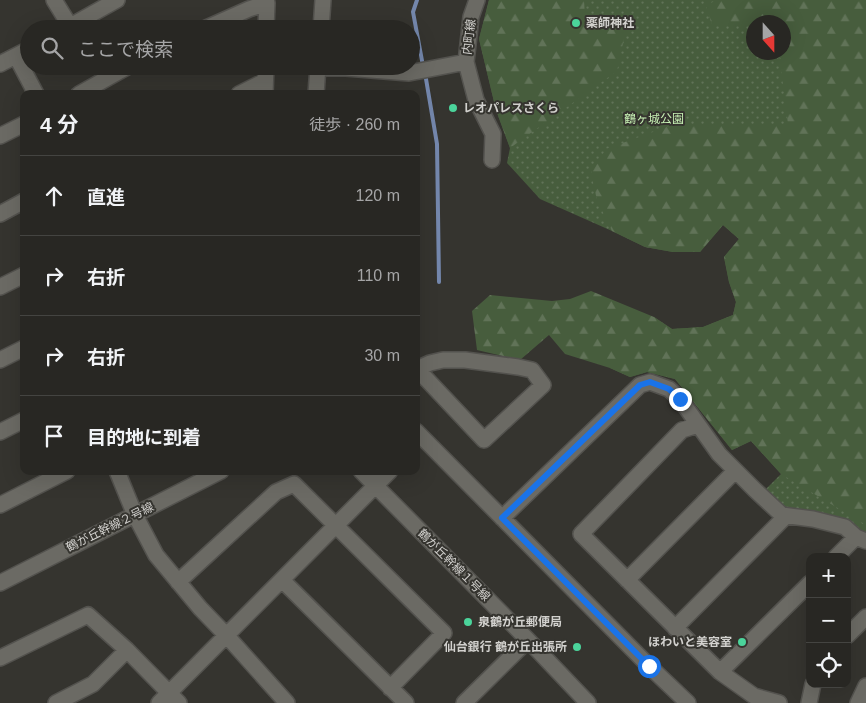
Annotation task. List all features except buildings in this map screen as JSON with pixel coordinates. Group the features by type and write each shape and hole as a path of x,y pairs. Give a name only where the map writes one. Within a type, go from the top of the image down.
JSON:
{"street":[{"path":"54,0 64,20"},
{"path":"82,20 117,0"},
{"path":"322,20 323,0"},
{"name":"内町線","path":"476,0 471,18 466,62 476,100 493,134 492,160"},
{"path":"223,20 249,8 267,3 266,20"},
{"path":"0,64 20,54"},
{"path":"420,71 466,62"},
{"path":"30,75 35,90"},
{"path":"86,90 113,75"},
{"path":"316,90 317,75"},
{"path":"246,90 265,80"},
{"path":"0,136 20,126"},
{"path":"0,214 20,203"},
{"path":"0,287 20,278"},
{"path":"0,360 20,350"},
{"path":"420,368 430,363 443,360 464,360 518,367 532,370 543,385 484,440 420,373"},
{"path":"502,518 640,385 650,382 669,389 680,399 719,454 782,515 846,526 861,539 842,553"},
{"path":"0,432 20,422"},
{"path":"698,425 682,430 581,534 720,672 754,696 779,703"},
{"path":"420,440 502,518 688,703"},
{"path":"627,580 736,470"},
{"path":"0,505 59,475"},
{"path":"119,475 135,515 156,555 200,608 287,703"},
{"name":"鶴が丘幹線２号線","path":"0,583 213,475"},
{"name":"鶴が丘幹線１号線","path":"365,475 588,703"},
{"path":"0,658 88,615 127,650 169,700 226,636 386,475"},
{"path":"178,582 276,492 294,484 444,633 390,688"},
{"path":"675,628 786,516"},
{"path":"282,580 406,703"},
{"path":"720,672 806,587"},
{"path":"851,632 866,617"},
{"path":"464,703 528,640"},
{"path":"56,703 93,684 127,650"},
{"path":"858,703 866,686"},
{"path":"809,703 812,688"}],"green space":[{"name":"鶴ヶ城公園","path":"489,0 866,0 866,534 846,519 788,509 765,490 781,474 751,441 732,450 675,379 647,372 630,377 610,368 654,317 672,329 703,327 733,315 736,302 729,282 724,257 739,239 723,225 700,252 673,252 645,247 540,199 507,163 510,148 496,110 479,39"},
{"path":"489,0 584,0 585,17 626,29 617,71 510,148 496,110 479,39"},
{"name":"鶴ヶ城公園","path":"716,0 866,0 866,525 781,474 751,441 732,450 675,379 647,372 630,377 610,368 565,354 549,335 520,360 477,350 472,311 490,295 552,301 570,299 591,291 654,317 672,329 703,327 733,315 736,302 729,282 724,257 739,239 723,225 700,252 673,252 645,247 612,231 597,200 591,173 606,149 675,124 788,124 780,60 791,60 791,15 746,15 746,26 712,25 706,6"}],"waterway":[{"path":"414,20 413,12 417,0"},
{"path":"420,50 423,66"},
{"path":"425,73 437,144 439,282"}],"place":[{"name":"薬師神社","path":"576,23"},
{"name":"レオパレスさくら","path":"453,108"},
{"name":"泉鶴が丘郵便局","path":"468,622"},
{"name":"ほわいと美容室","path":"742,642"},
{"name":"仙台銀行 鶴が丘出張所","path":"577,647"}],"route":[{"path":"649,666 502,518 640,385 650,382 669,389 680,399"}]}
